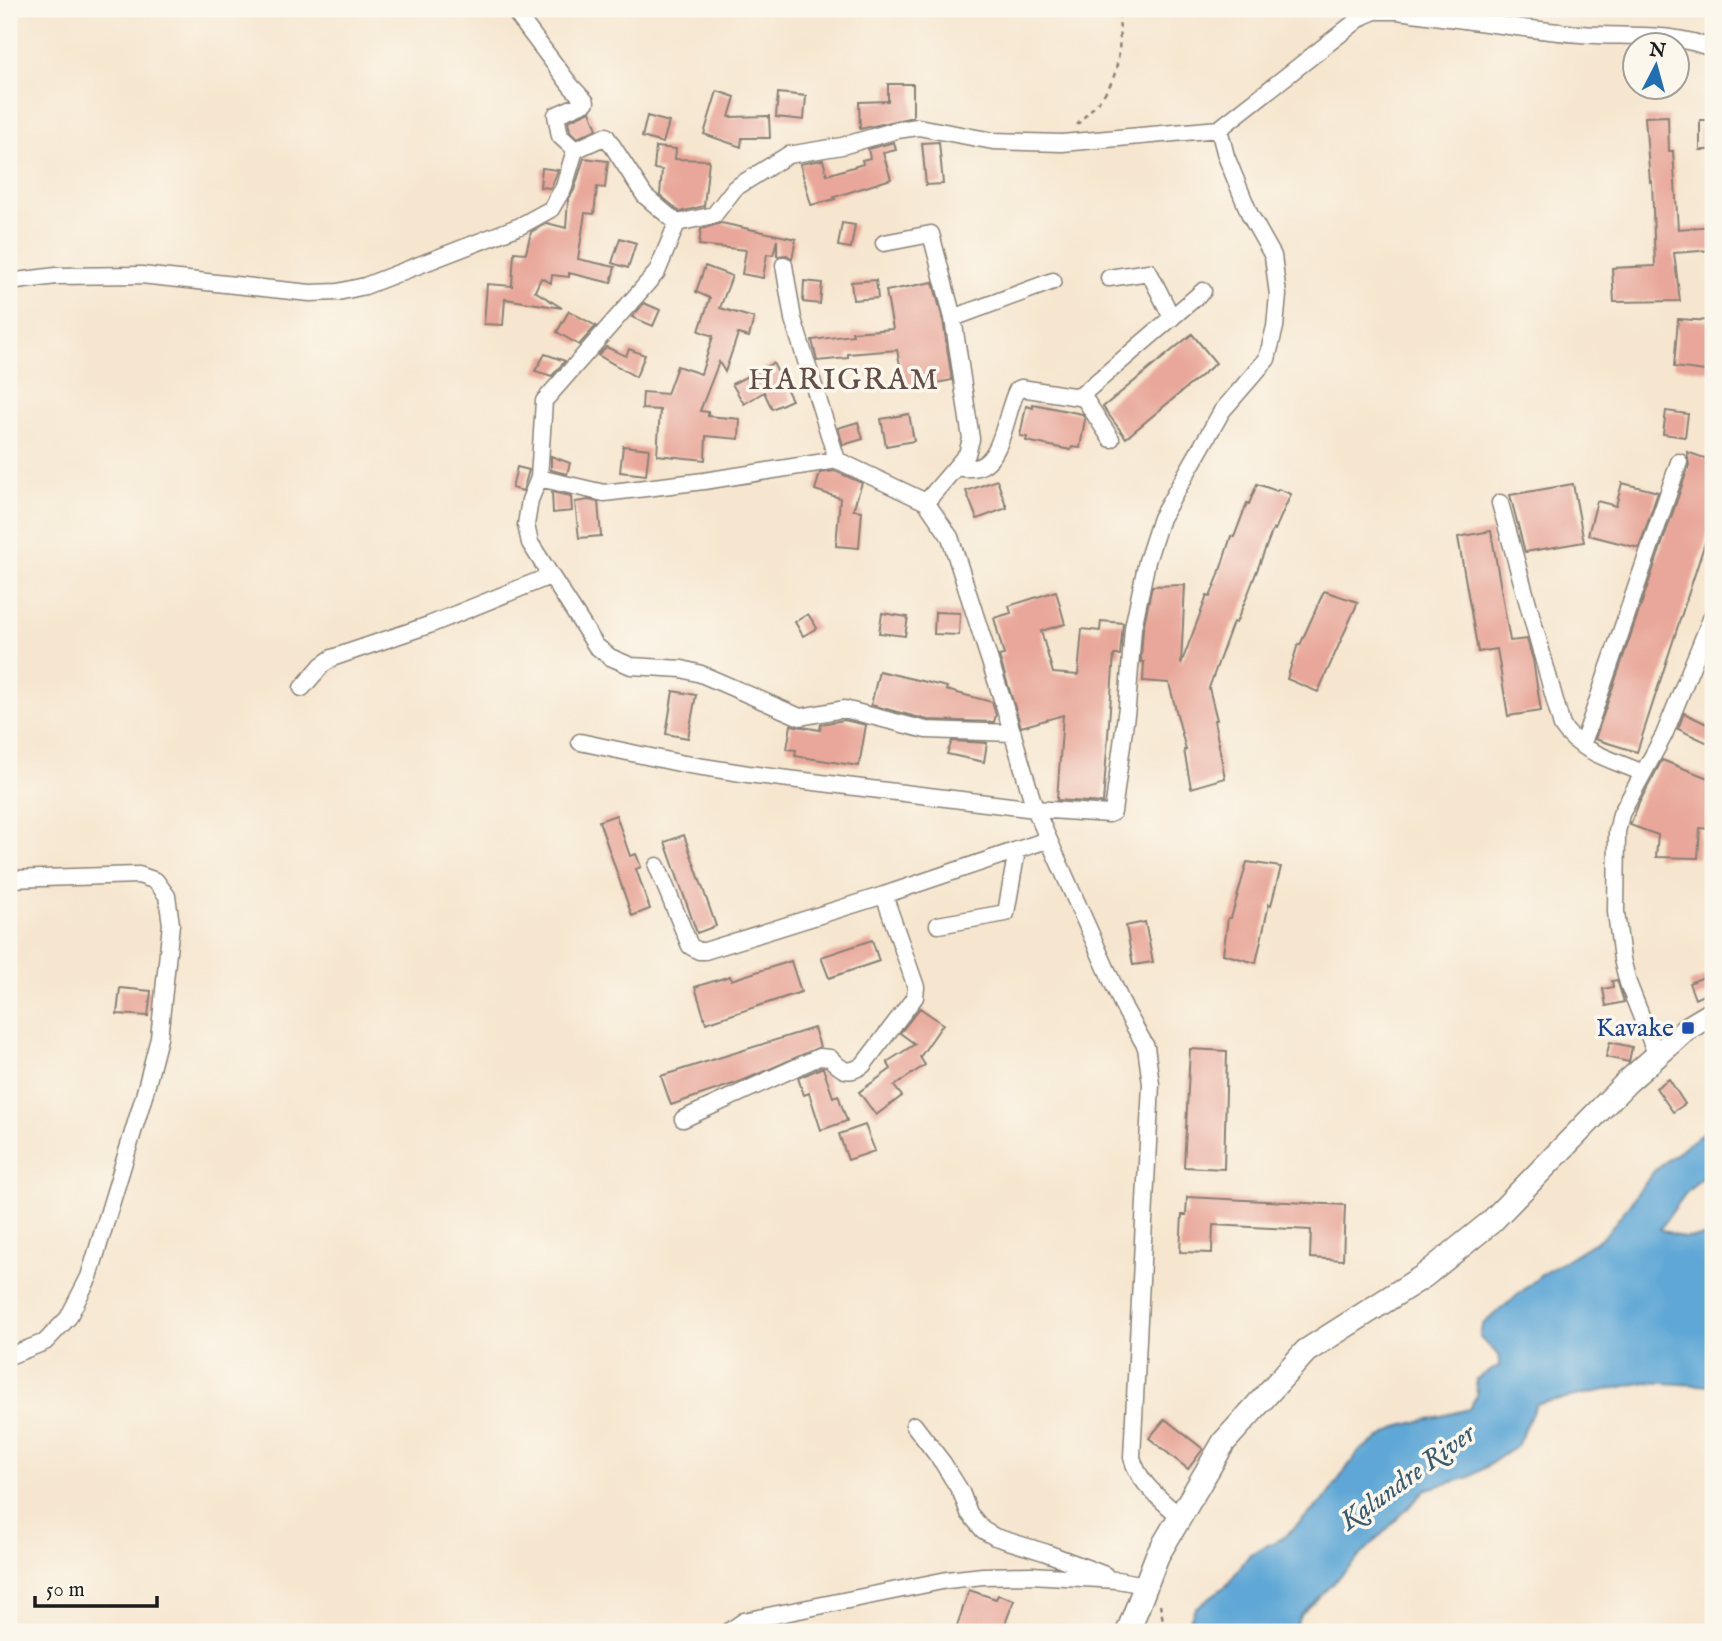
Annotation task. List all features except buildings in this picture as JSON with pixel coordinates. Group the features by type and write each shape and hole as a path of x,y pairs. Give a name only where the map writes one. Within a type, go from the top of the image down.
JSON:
{"main road":[{"path":"1128,1632 1157,1556 1224,1442 1306,1351 1424,1276 1491,1222 1627,1082 1688,1028 1713,1013"}],"street":[{"path":"513,9 586,102 556,115 560,136 575,150"},
{"path":"677,223 715,215 735,188 788,155 842,146 897,130 918,127 993,141 1062,143 1219,129 1363,16 1375,11 1398,11 1580,34 1666,38 1699,43 1713,49"},
{"path":"580,742 684,764 748,774 1035,809 1110,814 1113,812 1127,707 1133,628 1147,561 1161,518 1222,411 1267,359 1275,327 1278,295 1273,256 1250,215 1226,156 1219,129"},
{"path":"9,282 57,276 141,275 310,293 338,292 365,286 507,231 551,209 564,187 575,150 606,136 645,196 677,223"},
{"path":"677,223 657,272 544,401 539,478 530,500 527,534 550,576 596,646 610,657 631,666 682,669 701,674 800,717 844,709 926,730 1013,733"},
{"path":"884,243 931,234 953,318 971,430 967,454 926,502"},
{"path":"784,265 793,319 837,460"},
{"path":"1109,278 1149,272 1172,318"},
{"path":"953,318 1053,281"},
{"path":"956,468 978,467 992,456 1017,390 1021,388 1074,397 1082,395 1203,291"},
{"path":"1082,395 1111,439"},
{"path":"539,478 604,493 705,481 837,460 926,502 950,537 1035,809 1123,1006 1146,1047 1151,1084 1132,1457 1135,1470 1143,1483 1180,1517"},
{"path":"1582,746 1679,463"},
{"path":"1500,503 1562,726 1570,739 1582,746 1643,773"},
{"path":"302,688 322,665 332,658 429,625 550,576"},
{"path":"1657,1056 1628,984 1616,912 1618,832 1621,814 1664,735 1713,614"},
{"path":"657,866 691,946 705,951 1047,840"},
{"path":"938,925 1006,913 1017,850"},
{"path":"9,880 139,875 156,881 167,896 171,924 159,1038 130,1147 89,1277 68,1318 44,1342 9,1356"},
{"path":"683,1119 819,1057 830,1058 840,1069 847,1072 863,1065 915,997 916,987 884,895"},
{"path":"914,1425 943,1463 961,1492 969,1513 983,1530 995,1537 1044,1552 1117,1580"},
{"path":"728,1632 744,1621 947,1580 1031,1575 1117,1580 1146,1585"}],"path":[{"path":"1062,143 1105,93 1114,77 1120,37 1119,9"}],"water":[{"name":"Kalundre River","path":"1713,1124 1713,1167 1685,1194 1660,1229 1683,1238 1713,1236 1713,1386 1646,1382 1536,1404 1517,1446 1470,1477 1427,1489 1300,1616 1293,1632 1185,1632 1195,1608 1227,1585 1250,1554 1284,1537 1324,1500 1359,1451 1397,1427 1469,1409 1477,1395 1476,1379 1499,1366 1499,1355 1480,1338 1482,1325 1540,1276 1606,1235 1654,1171"}],"place":[{"name":"Kavake","path":"1688,1028"}],"district":[{"name":"HARIGRAM","path":"844,381"}]}
